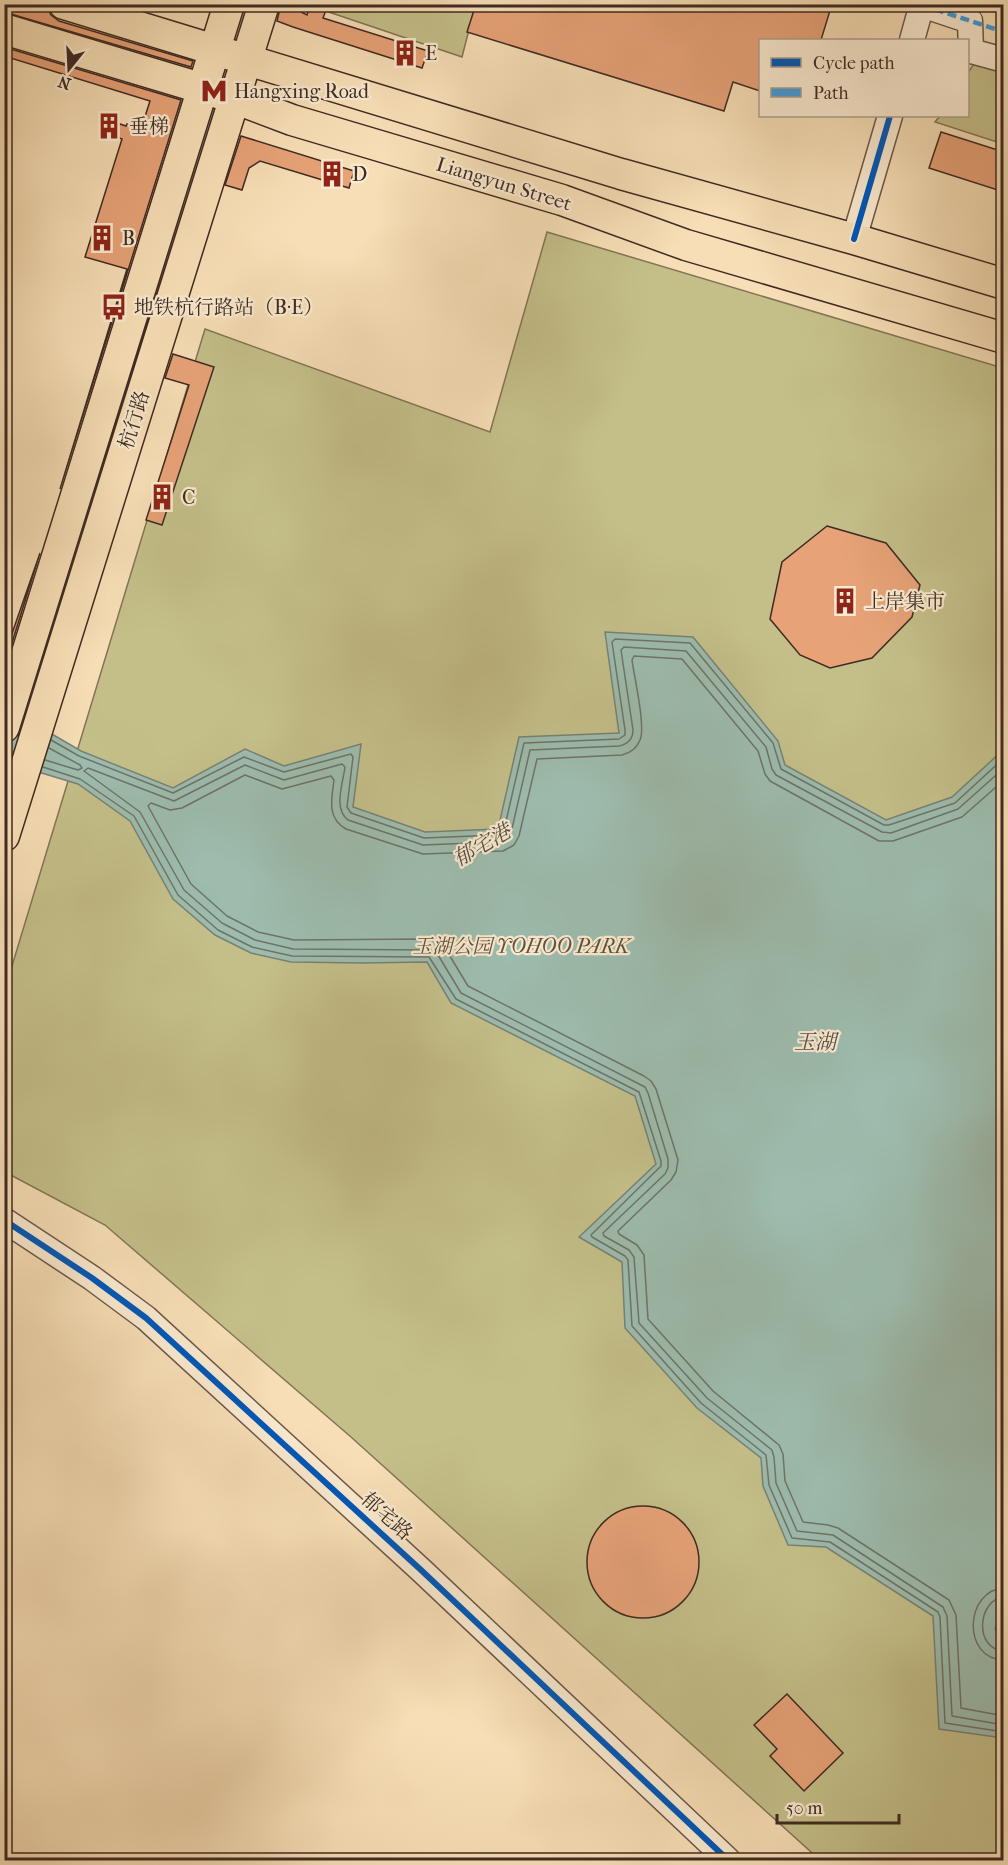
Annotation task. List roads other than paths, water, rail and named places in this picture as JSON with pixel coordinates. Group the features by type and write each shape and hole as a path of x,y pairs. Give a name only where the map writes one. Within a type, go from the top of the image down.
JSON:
{"main road":[{"path":"64,4 621,174 854,239 1004,284"},
{"name":"杭行路","path":"4,727 229,4"},
{"name":"杭行路","path":"4,836 264,4"},
{"name":"Liangyun Street","path":"4,29 234,98 291,120 562,200 686,245 1004,338"}],"street":[{"path":"912,39 922,5 969,21 969,52 1004,60"},
{"path":"854,239 890,117"},
{"name":"郁宅路","path":"4,1221 92,1278 146,1317 421,1570 728,1860"}],"water":[{"name":"玉湖","path":"605,632 693,637 778,741 785,765 886,820 952,797 1003,750 1004,1603 995,1629 1003,1641 1003,1738 939,1729 933,1616 826,1547 788,1545 763,1486 761,1458 697,1408 625,1328 622,1262 579,1237 656,1164 635,1096 451,1003 427,962 291,962 251,953 215,935 173,899 130,821 78,784 5,762 4,706 81,751 173,788 245,749 284,766 361,744 353,807 425,832 498,829 519,737 619,733"}],"place":[{"name":"E","path":"405,53"},
{"name":"Hangxing Road","path":"214,91"},
{"name":"垂梯","path":"109,126"},
{"name":"D","path":"332,174"},
{"name":"B","path":"102,238"},
{"name":"地铁杭行路站（B·E）","path":"114,307"},
{"name":"C","path":"162,497"},
{"name":"上岸集市","path":"845,601"}],"water label":[{"name":"郁宅港","path":"482,845"}],"park label":[{"name":"玉湖公园 YOHOO PARK","path":"521,946"}]}
